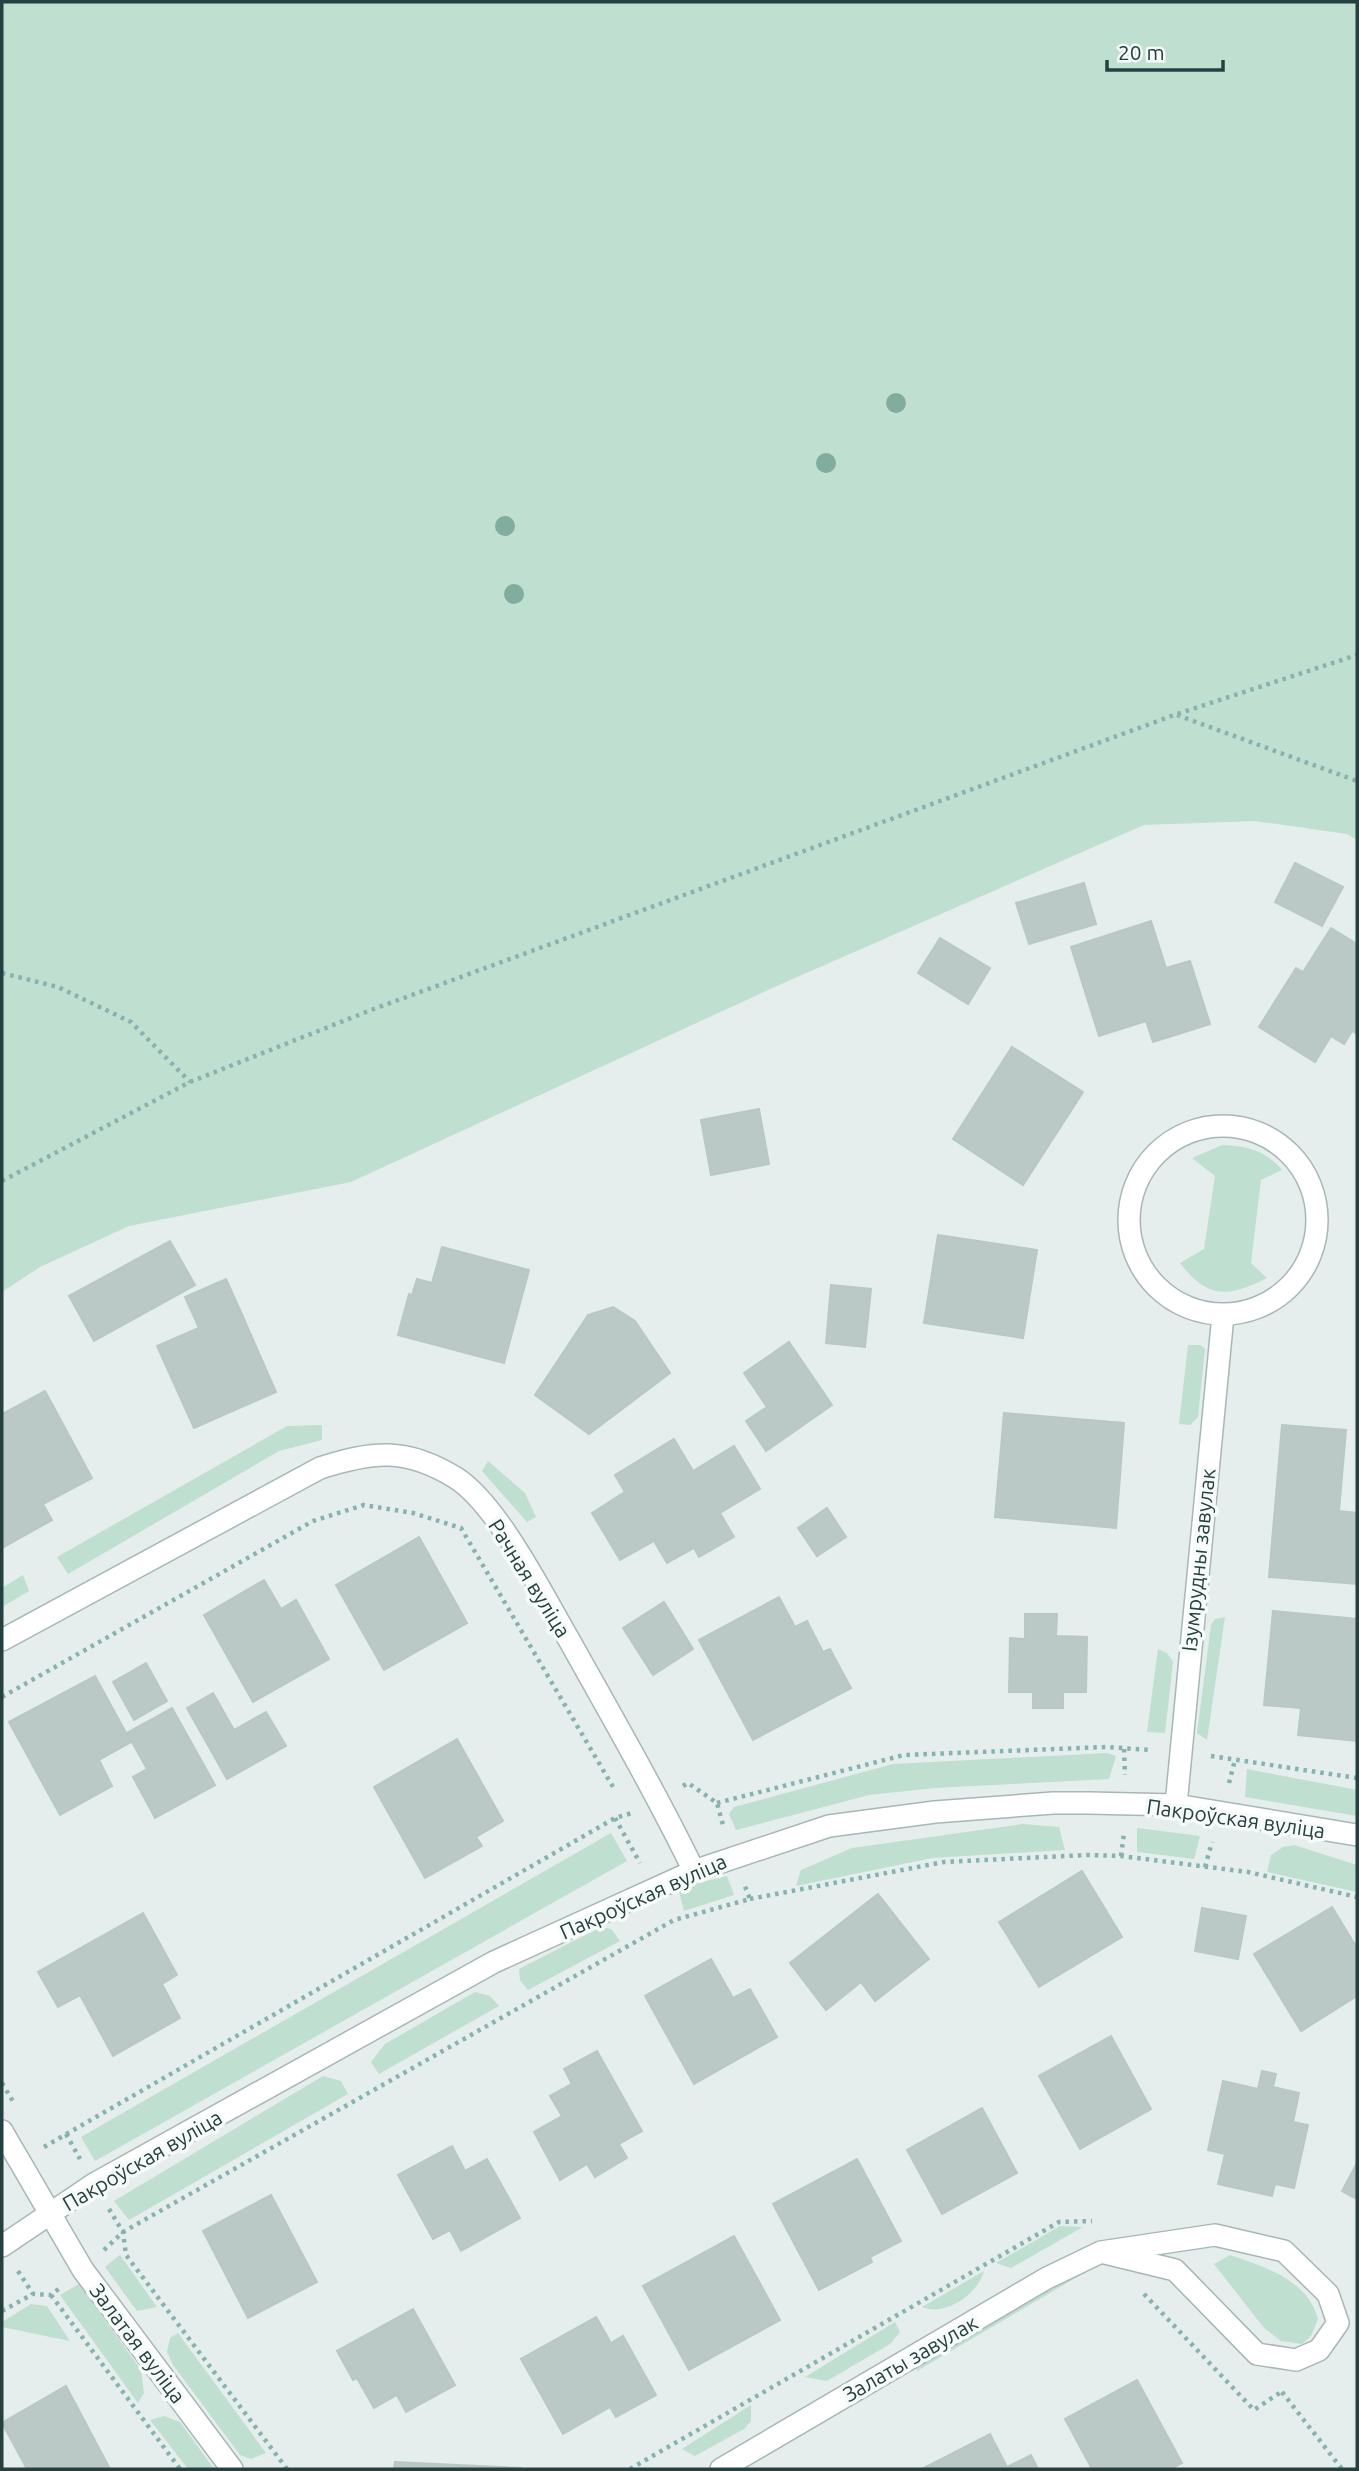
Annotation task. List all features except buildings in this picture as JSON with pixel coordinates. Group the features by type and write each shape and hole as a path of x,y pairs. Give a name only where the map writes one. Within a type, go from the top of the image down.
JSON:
{"street":[{"path":"1237,1126 1267,1136 1292,1155 1309,1181 1317,1211 1317,1222 1315,1243 1303,1272 1282,1295 1254,1310 1223,1315 1192,1310 1165,1296 1143,1273 1131,1245 1128,1214 1135,1184 1152,1158 1176,1138 1205,1127 1237,1126"},
{"name":"Ізумрудны завулак","path":"1176,1805 1223,1315"},
{"name":"Рачная вуліца","path":"2,1640 320,1468 355,1457 391,1453 429,1465 458,1479 492,1514 530,1570 659,1800 694,1871"},
{"name":"Пакроўская вуліца","path":"2,2246 94,2184 494,1962 694,1871 829,1826 1054,1803 1176,1805 1357,1835"},
{"path":"2,2131 48,2215"},
{"name":"Залатая вуліца","path":"48,2215 83,2270 232,2469"},
{"name":"Залаты завулак","path":"721,2469 1047,2278 1101,2252 1215,2235 1284,2251 1328,2294 1338,2323 1319,2350 1296,2360 1257,2354 1175,2270 1101,2252"}],"path":[{"path":"2,1181 190,1082 384,1005 1177,714 1357,655"},
{"path":"1177,714 1357,780"},
{"path":"2,973 58,987 131,1022 190,1082"},
{"path":"2,1697 313,1521 364,1505 413,1513 461,1528 616,1793"},
{"path":"717,1803 904,1755 1106,1747 1181,1751 1357,1778"},
{"path":"622,1803 629,1814"},
{"path":"750,1899 944,1862 1087,1855 1121,1856 1248,1872 1357,1897"},
{"path":"66,2134 123,2232 126,2255 287,2469"},
{"path":"630,2469 1059,2222 1094,2221"},
{"path":"1137,2287 1254,2410 1292,2384"},
{"path":"51,2295 180,2469"},
{"path":"1281,2392 1342,2469"}],"green space":[{"path":"2,2 1357,2 1357,840 1347,834 1255,821 1144,825 779,985 351,1182 129,1226 40,1267 2,1292"},
{"path":"1222,1145 1255,1150 1282,1170 1261,1180 1251,1263 1267,1278 1231,1291 1210,1289 1200,1284 1180,1263 1204,1249 1215,1176 1192,1158"},
{"path":"1188,1345 1200,1345 1205,1349 1198,1417 1190,1425 1179,1424"},
{"path":"322,1425 322,1440 279,1451 68,1574 57,1557 287,1426"},
{"path":"488,1461 525,1493 536,1517 527,1522 482,1471"},
{"path":"23,1575 29,1591 2,1607 2,1588"},
{"path":"1225,1617 1207,1740 1197,1733 1211,1625 1215,1619"},
{"path":"1158,1649 1167,1653 1173,1662 1165,1733 1147,1732"},
{"path":"1107,1753 1116,1756 1109,1779 935,1788 869,1795 736,1830 729,1814 734,1807 893,1764"},
{"path":"1247,1769 1357,1790 1357,1816 1245,1797"},
{"path":"1023,1824 1059,1827 1065,1850 932,1858 796,1886 801,1870 852,1848"},
{"path":"1137,1828 1200,1836 1194,1859 1137,1852"},
{"path":"611,1833 627,1861 95,2161 81,2137"},
{"path":"1294,1845 1357,1865 1357,1892 1267,1872 1271,1855 1283,1847"},
{"path":"727,1876 734,1895 684,1911 678,1888"},
{"path":"601,1927 611,1929 620,1941 528,1990 520,1980 519,1969"},
{"path":"475,1992 490,1996 499,2006 379,2074 371,2062 385,2044"},
{"path":"323,2076 341,2081 348,2094 129,2220 114,2201"},
{"path":"1060,2226 1083,2227 1011,2268 996,2263"},
{"path":"120,2255 157,2307 137,2311 105,2267"},
{"path":"1230,2255 1271,2270 1305,2294 1318,2319 1311,2336 1302,2344 1281,2341 1264,2328 1214,2264"},
{"path":"1092,2261 1096,2266 917,2371 914,2364"},
{"path":"984,2271 975,2288 959,2301 941,2309 922,2307"},
{"path":"79,2284 141,2370 144,2393 138,2403 60,2295"},
{"path":"31,2304 47,2306 70,2341 2,2327 2,2322"},
{"path":"895,2322 900,2332 890,2344 827,2381 805,2377"},
{"path":"178,2333 266,2453 251,2459 240,2455 173,2365 167,2352 170,2338"},
{"path":"751,2405 751,2421 744,2429 695,2456 682,2449"},
{"path":"164,2416 180,2422 214,2469 188,2469 150,2420"}]}
